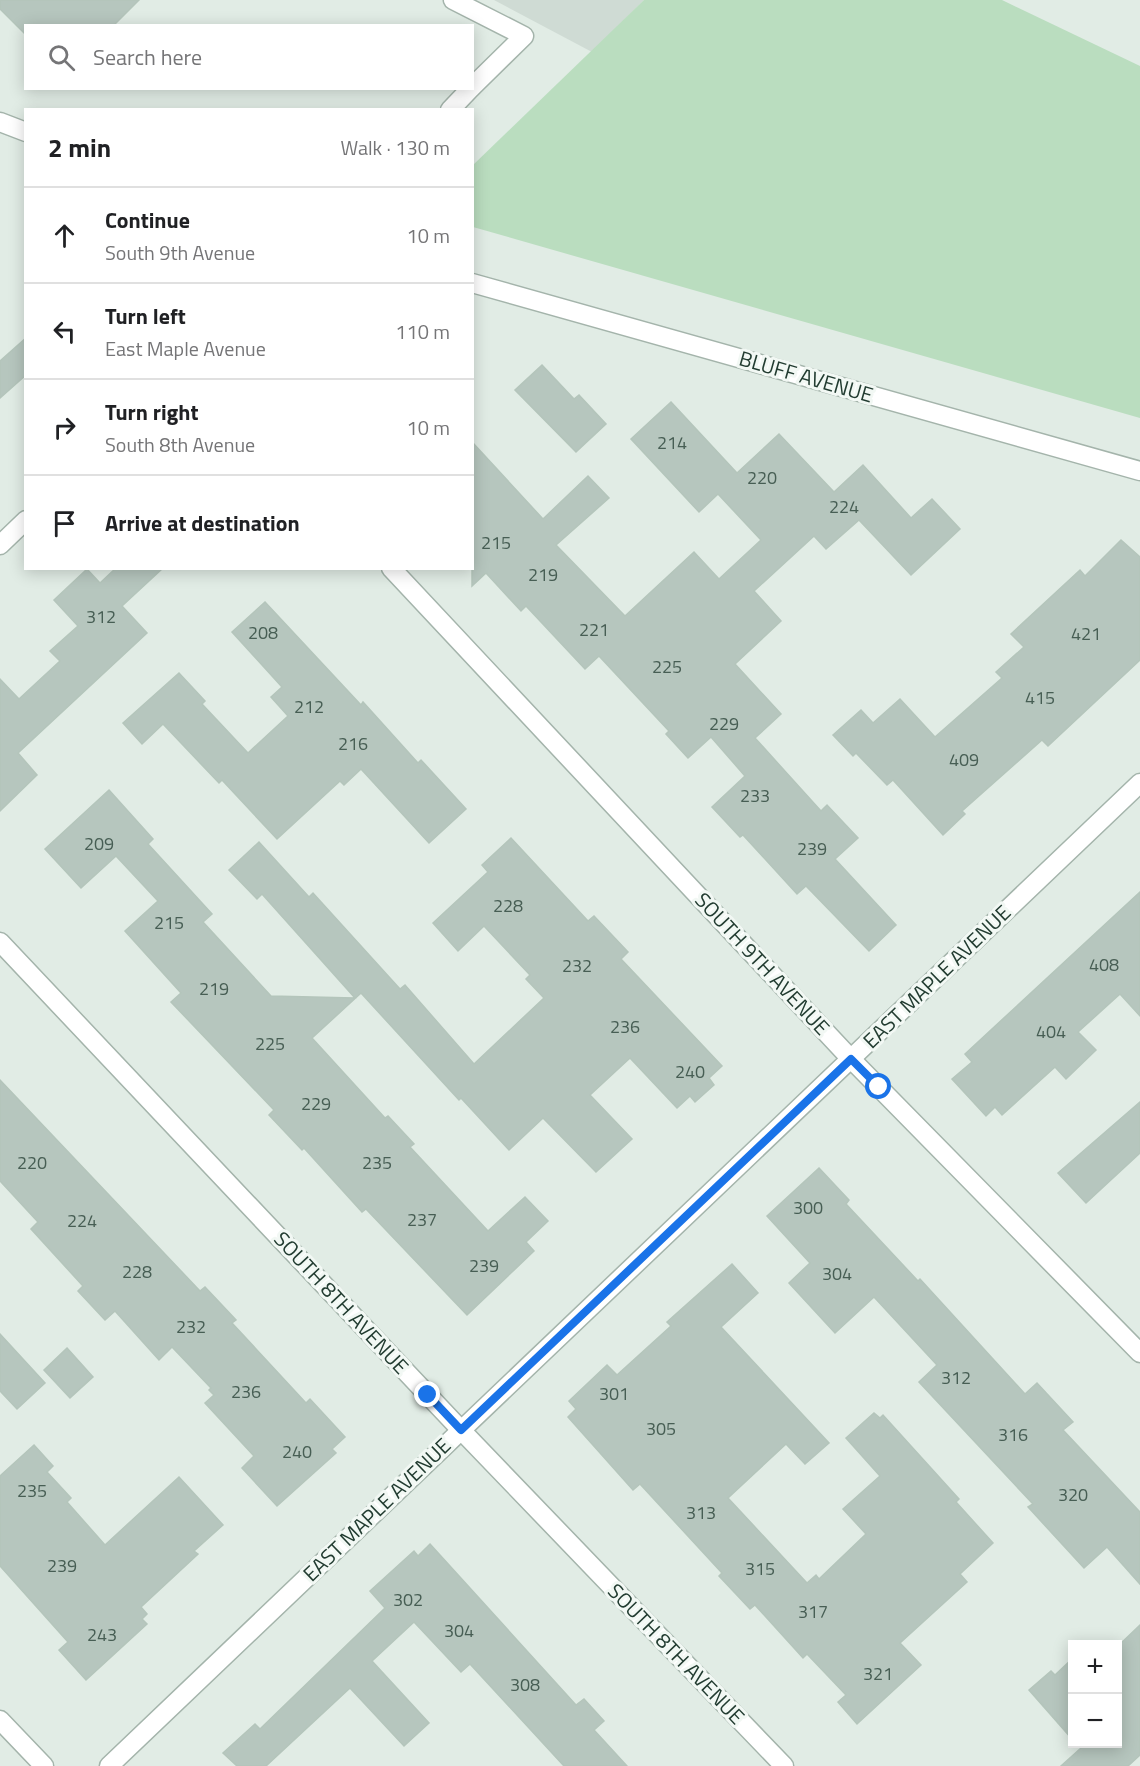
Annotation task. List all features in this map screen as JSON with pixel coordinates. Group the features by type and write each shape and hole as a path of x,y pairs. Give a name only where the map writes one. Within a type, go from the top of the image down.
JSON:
{"street":[{"path":"453,0 525,36 474,86"},
{"path":"452,108 470,90"},
{"path":"0,122 24,131"},
{"name":"BLUFF AVENUE","path":"474,284 1140,471"},
{"path":"0,545 24,522"},
{"name":"SOUTH 9TH AVENUE","path":"393,570 851,1059 1140,1353"},
{"name":"EAST MAPLE AVENUE","path":"109,1766 1140,783"},
{"name":"SOUTH 8TH AVENUE","path":"0,942 461,1430 784,1766"},
{"path":"0,1720 44,1766"}],"shaded area":[{"path":"494,0 644,0 592,52"}],"green space":[{"path":"644,0 1002,0 1140,66 1140,418 474,227 474,164"}],"building":[{"path":"0,0 139,0 115,24 24,24 24,33 0,9"},
{"path":"24,340 24,377 0,398 0,361"},
{"path":"542,365 574,399 579,395 606,424 576,452 515,390"},
{"path":"671,402 737,473 779,434 834,492 863,465 911,518 932,499 960,529 911,575 859,520 826,549 814,536 754,591 781,621 735,664 781,714 755,738 821,811 827,805 858,838 835,859 896,925 869,951 806,886 797,894 743,835 740,837 712,807 745,776 711,737 688,758 666,734 669,731 599,656 585,669 526,606 521,611 486,573 472,586 474,444 543,519 588,476 609,498 556,545 625,616 694,552 719,579 761,540 718,494 699,512 631,439"},
{"path":"1121,540 1140,557 1140,660 1048,746 1042,740 962,811 965,814 943,835 893,780 887,785 856,753 853,756 833,735 861,710 873,723 900,699 935,737 1002,678 996,672 1024,647 1011,634 1080,570 1085,576"},
{"path":"86,570 100,583 114,570 161,570 122,606 147,633 18,753 37,775 0,811 0,679 19,699 60,661 50,651 78,626 54,600"},
{"path":"265,602 361,705 363,702 418,763 421,760 466,809 429,843 361,769 344,785 340,781 277,839 222,780 219,783 163,724 142,744 123,723 179,673 205,701 202,704 248,753 288,716 271,697 282,687 232,632"},
{"path":"109,790 153,839 148,844 212,914 203,922 271,996 355,998 262,894 257,899 229,870 259,842 309,897 313,893 400,989 405,985 474,1064 544,998 526,979 530,975 484,926 458,951 433,923 488,872 482,865 511,838 588,921 594,916 628,952 621,959 722,1066 709,1078 714,1085 695,1102 690,1096 677,1108 630,1058 590,1095 632,1139 596,1172 543,1118 509,1150 461,1098 459,1100 361,993 312,1038 385,1118 388,1116 414,1144 410,1147 488,1231 525,1197 548,1221 526,1242 534,1251 467,1315 366,1209 362,1212 304,1148 302,1150 269,1115 274,1110 171,1002 181,993 125,931 158,901 116,856 81,888 45,849"},
{"path":"1140,892 1140,1016 1120,994 1078,1032 1096,1050 1066,1079 1055,1067 1002,1115 995,1107 986,1116 952,1079 972,1062 965,1054"},
{"path":"0,1080 200,1291 205,1287 236,1320 232,1323 306,1403 310,1399 345,1437 332,1449 336,1453 277,1506 242,1468 254,1456 205,1403 214,1395 209,1390 211,1388 172,1347 159,1360 115,1311 105,1320 78,1291 83,1286 31,1229 38,1222 0,1181"},
{"path":"1140,1102 1140,1153 1086,1203 1058,1173"},
{"path":"819,1168 849,1200 846,1204 918,1281 920,1279 1025,1394 1037,1383 1073,1422 1063,1430 1140,1512 1140,1584 1107,1547 1084,1568 1028,1507 1033,1504 919,1382 937,1365 874,1297 835,1333 789,1283 810,1263 767,1216"},
{"path":"732,1264 758,1293 721,1327 829,1443 805,1464 786,1444 728,1498 807,1583 816,1575 819,1579 866,1534 843,1509 880,1476 846,1438 874,1413 880,1418 883,1415 959,1499 956,1502 993,1543 960,1574 967,1582 900,1643 921,1665 857,1724 838,1702 846,1695 807,1654 803,1658 755,1605 750,1609 719,1576 722,1573 640,1484 633,1490 568,1417 576,1409 569,1401 607,1365 617,1375 671,1326 667,1322"},
{"path":"0,1334 45,1383 17,1409 0,1391"},
{"path":"67,1348 93,1377 70,1398 44,1370"},
{"path":"34,1445 53,1466 47,1472 71,1498 67,1502 105,1545 179,1477 223,1525 194,1551 198,1554 141,1607 147,1614 142,1619 147,1624 86,1680 59,1650 68,1642 0,1566 0,1476"},
{"path":"430,1544 576,1705 584,1699 604,1721 594,1730 627,1766 564,1766 470,1664 461,1672 414,1622 372,1661 429,1723 404,1746 350,1688 266,1766 237,1766 223,1753 255,1724 260,1729 385,1608 370,1591 414,1551 418,1556"},
{"path":"1140,1625 1140,1755 1128,1766 1061,1766 1081,1748 1122,1748 1122,1642"},
{"path":"1068,1663 1068,1734 1029,1690 1051,1671 1055,1675"}],"route":[{"path":"428,1395 461,1430 851,1059 879,1087"}]}
